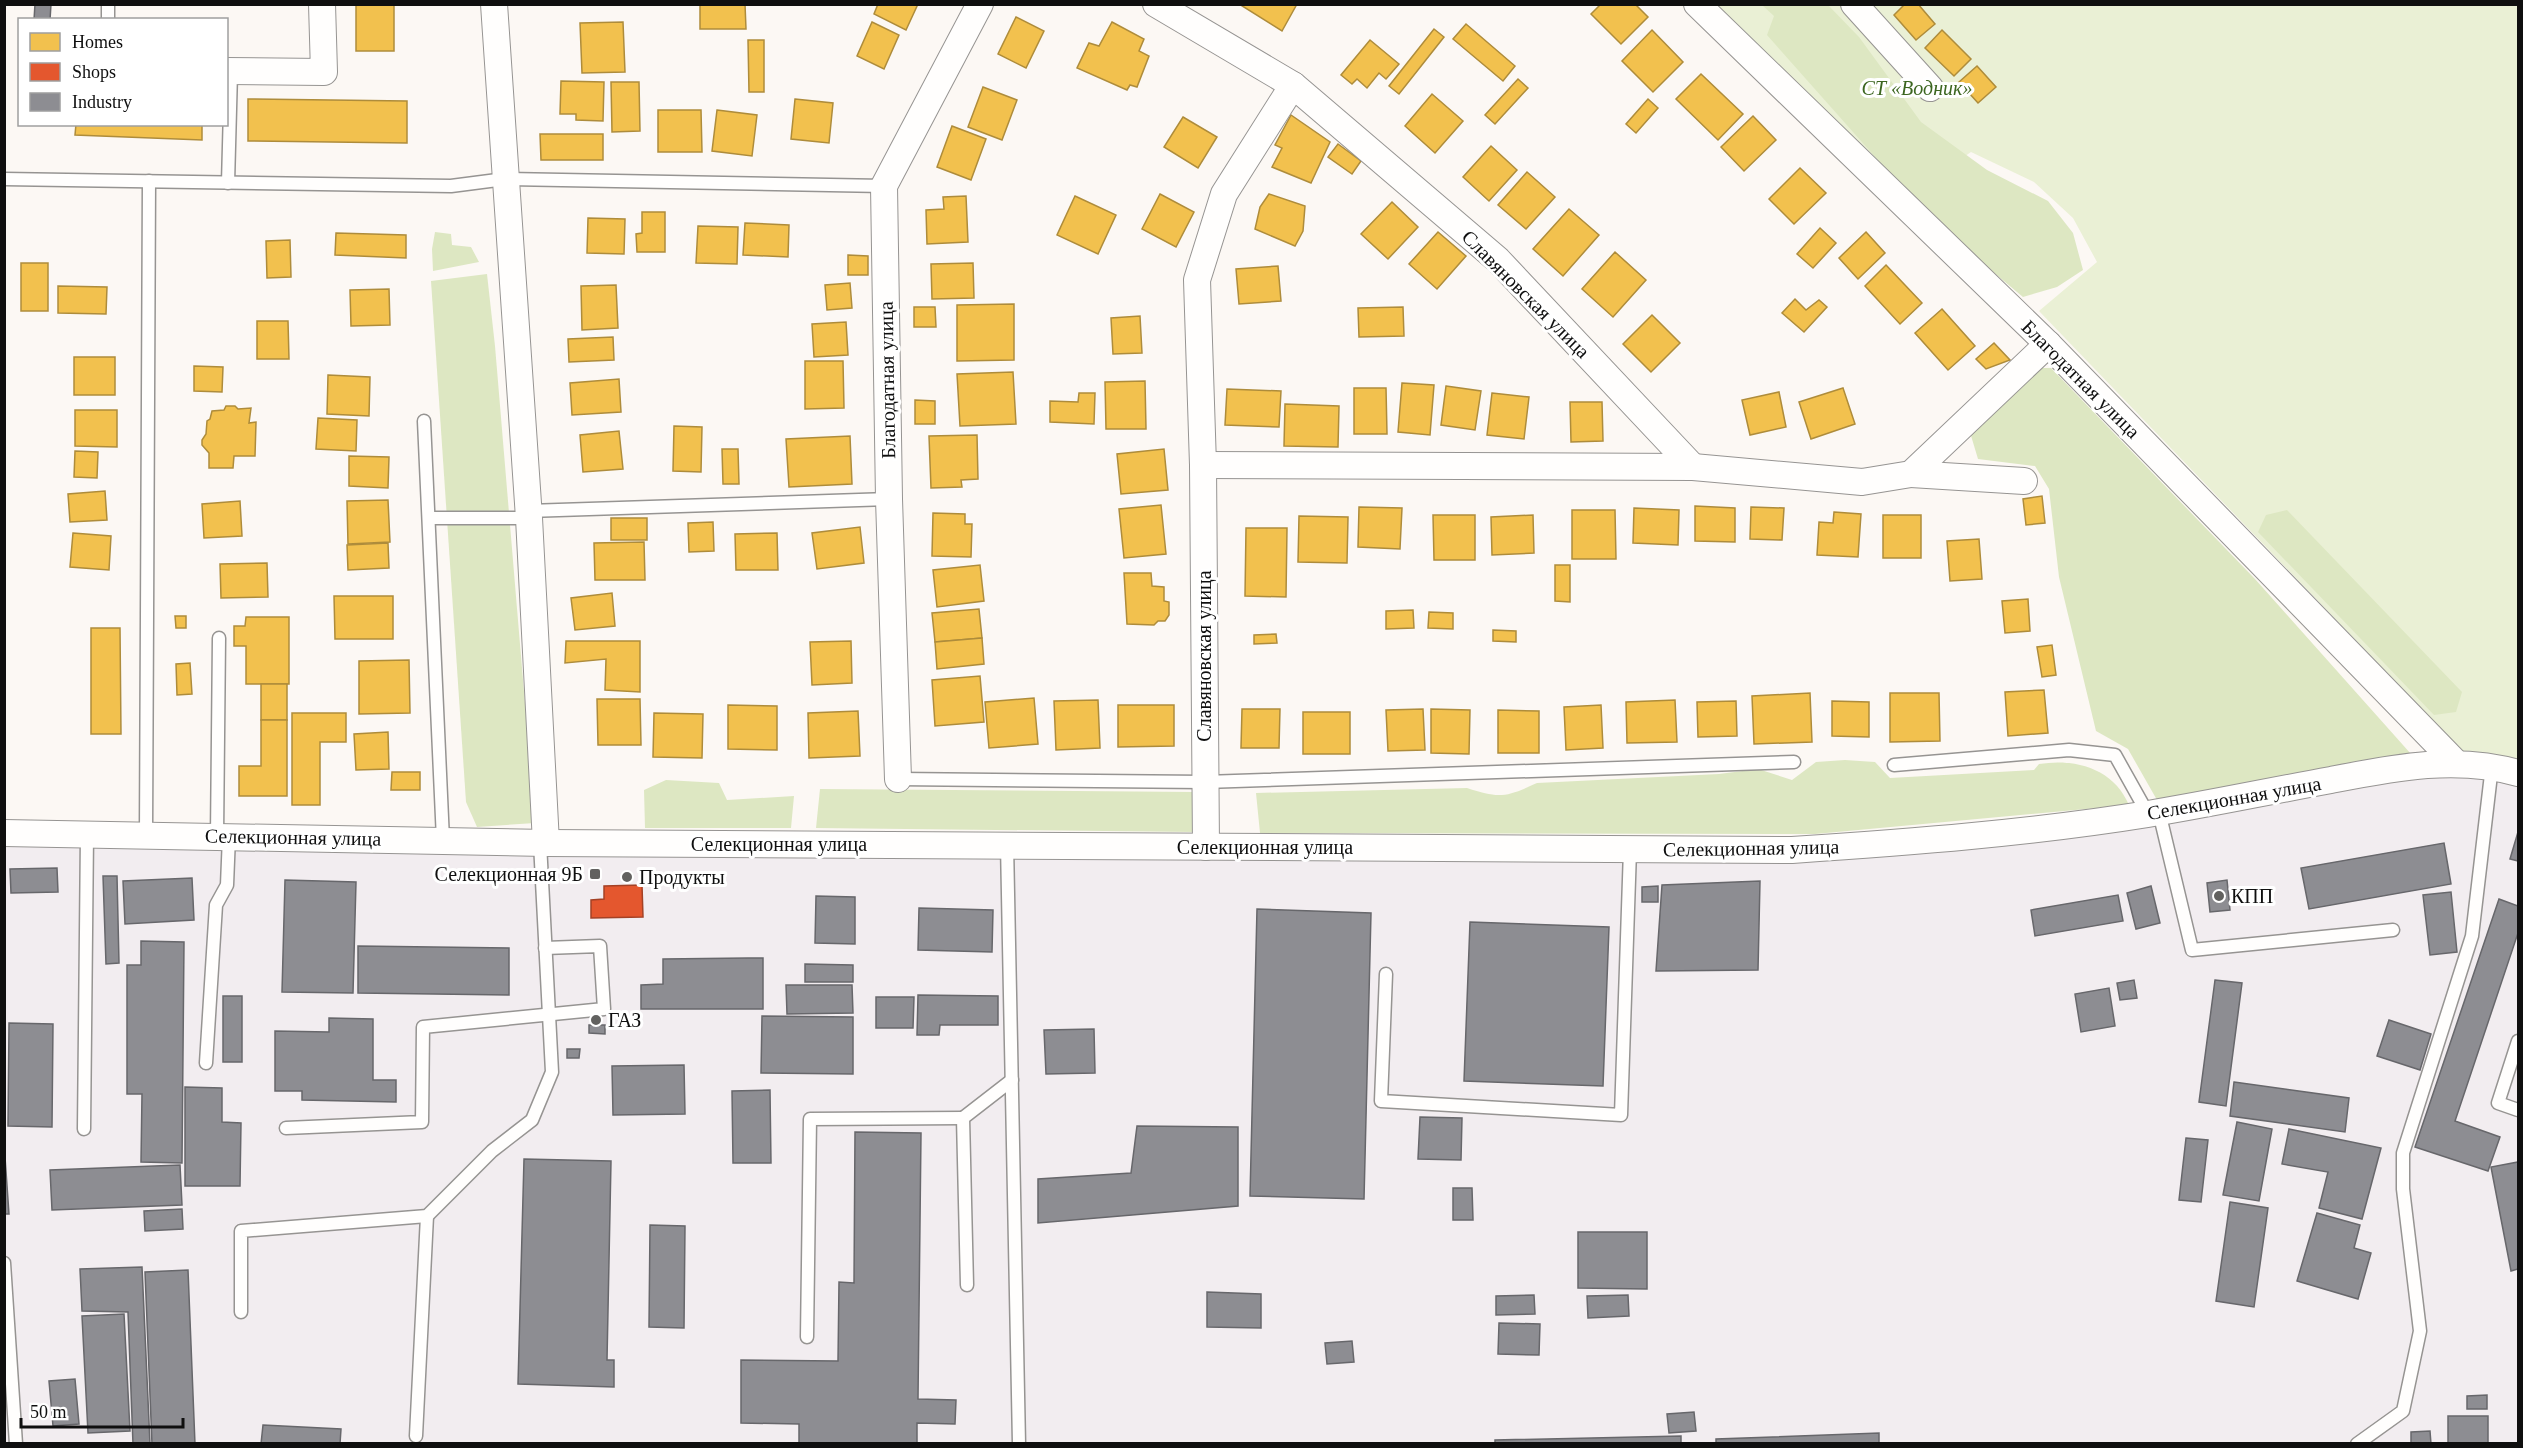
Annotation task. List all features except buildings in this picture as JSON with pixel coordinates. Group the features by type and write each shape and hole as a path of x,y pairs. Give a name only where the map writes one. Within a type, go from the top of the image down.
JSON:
{"street":[{"path":"229,71 324,72 322,4"},
{"path":"494,4 528,514 543,843"},
{"name":"Благодатная улица","path":"898,779 889,499 884,186 980,4"},
{"name":"Славяновская улица","path":"1156,4 1293,86 1498,260 1693,466"},
{"name":"Благодатная улица","path":"1697,4 2048,344 2456,763"},
{"path":"1854,4 1930,88"},
{"name":"Славяновская улица","path":"1206,847 1203,465 1197,280 1224,194 1293,86"},
{"path":"1911,474 2048,344"},
{"path":"1203,465 1693,466 1862,482 1911,474 2024,482"},
{"name":"Селекционная улица","path":"4,833 543,843 1792,850 1954,839 2154,813 2395,768 2456,763 2492,766 2518,773"}],"lane":[{"path":"228,183 229,71"},
{"path":"4,179 451,186 504,179 884,186"},
{"path":"146,834 149,181"},
{"path":"424,421 443,840"},
{"path":"429,518 889,499"},
{"path":"206,1064 216,905 227,885 223,836 219,638"},
{"path":"1894,765 2069,750 2115,755 2154,813 2192,950 2393,930"},
{"path":"898,779 1205,782 1794,762"},
{"path":"2357,1443 2403,1410 2420,1331 2403,1189 2403,1153 2472,936 2492,766"},
{"path":"84,1129 87,834"},
{"path":"241,1312 241,1231 427,1216 492,1151 532,1120 552,1072 545,948 543,843"},
{"path":"1007,844 1019,1443"},
{"path":"1386,974 1381,1101 1620,1115 1630,850"},
{"path":"286,1128 422,1122 423,1027 604,1009 600,946 545,948"},
{"path":"2518,1041 2498,1103 2518,1110"},
{"path":"807,1337 810,1119 963,1118 1012,1080"},
{"path":"963,1118 967,1285"},
{"path":"416,1436 427,1216"},
{"path":"4,1263 16,1443"}],"shaded area":[{"path":"2459,772 2518,782 2518,1443 5,1444 5,840 1797,858 2398,777"}],"green space":[{"name":"СТ «Водник»","path":"1715,5 2518,5 2518,766 2466,755 2039,311 2097,262 2073,218 2034,182 1971,152 1908,196"},
{"path":"1762,5 1828,5 1859,37 1921,122 1987,170 2048,201 2073,233 2083,270 2057,287 2023,297 1932,221 1767,35 1774,16"},
{"path":"435,232 451,234 452,245 471,247 479,262 433,271 432,249"},
{"path":"487,274 535,823 477,827 466,802 431,281"},
{"path":"2039,368 2051,368 2255,579 2411,754 2157,800 2128,749 2096,731 2059,577 2049,489 2035,466 1978,459 1969,429"},
{"path":"2287,510 2462,692 2456,712 2434,715 2258,532 2266,515"},
{"path":"1845,760 1875,762 1890,778 2034,770 2039,764 2053,763 2080,765 2104,775 2114,783 2129,805 1815,834 1260,833 1256,793 1467,788 1488,794 1503,795 1537,783 1719,774 1758,769 1792,780 1816,762"},
{"path":"666,780 719,783 727,800 794,796 791,828 645,828 644,790"},
{"path":"820,789 1195,792 1194,832 816,828"}],"place":[{"name":"Селекционная 9Б","path":"595,874"},
{"name":"Продукты","path":"627,877"},
{"name":"КПП","path":"2219,896"},
{"name":"ГАЗ","path":"596,1020"}]}
